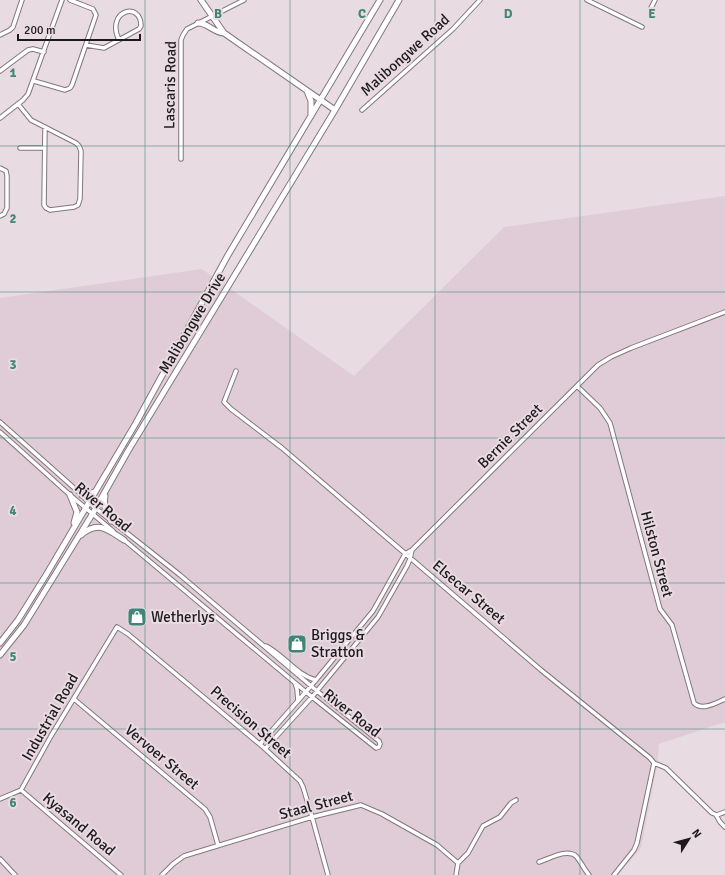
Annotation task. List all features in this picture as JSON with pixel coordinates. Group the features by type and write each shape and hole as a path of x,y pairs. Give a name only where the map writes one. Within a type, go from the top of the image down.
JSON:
{"main road":[{"path":"201,0 224,33"},
{"name":"Malibongwe Drive","path":"0,643 18,620 71,534 136,423 228,255 380,0"},
{"name":"Malibongwe Drive","path":"0,656 24,625 94,511 128,451 335,110 399,0"},
{"path":"198,23 204,24 216,31 224,33 335,110"},
{"path":"305,88 311,101 311,117"},
{"path":"82,495 87,495 96,491"},
{"path":"106,491 104,506 111,521"},
{"path":"70,495 77,512 71,534"},
{"path":"78,537 92,528 101,527 106,528 124,540"}],"street":[{"path":"0,36 13,27 22,0"},
{"path":"0,118 28,94 62,0"},
{"path":"34,80 63,90 70,88 95,18 95,12 91,8 70,0"},
{"name":"Lascaris Road","path":"181,159 182,38 185,31 198,23 244,0"},
{"name":"Malibongwe Road","path":"362,110 453,29 480,0"},
{"path":"587,0 642,27"},
{"path":"651,8 655,0"},
{"path":"86,45 102,48 119,40 139,29 141,26 140,20 131,12 124,12 117,21 115,30 119,40"},
{"path":"0,71 29,49 44,52"},
{"path":"18,104 31,120 45,127 75,142 79,146 81,151 80,199 77,206 50,210 46,208 44,203 45,127"},
{"path":"20,148 44,148"},
{"path":"0,168 7,173 7,187 6,210 4,214 0,216"},
{"name":"Bernie Street","path":"404,554 412,550 529,436 598,365 631,348 725,312"},
{"name":"Elsecar Street","path":"236,370 224,402 282,448 541,670 650,758 654,763 666,768 712,813 716,815 725,827"},
{"name":"Hilston Street","path":"577,386 600,408 610,423 660,609 672,624 694,703 703,707 725,699"},
{"name":"River Road","path":"0,422 82,495 87,505"},
{"name":"River Road","path":"0,432 70,495 87,505 124,540 312,697 376,748 379,747 379,741 311,686 180,575 111,521 94,511"},
{"path":"265,749 312,697 381,613 410,559 412,550"},
{"path":"260,744 306,692 374,609 404,554"},
{"name":"Precision Street","path":"112,636 117,627 122,630 260,744 300,781 328,875"},
{"name":"Industrial Road","path":"21,790 112,636"},
{"path":"262,644 278,653 303,674 316,680"},
{"path":"295,682 298,701"},
{"name":"Vervoer Street","path":"74,699 205,809 210,817 218,845"},
{"path":"614,875 636,848 654,763"},
{"path":"0,799 21,790"},
{"name":"Kyasand Road","path":"21,790 121,875"},
{"path":"456,875 458,863 468,853 483,826 500,818 511,803 516,800"},
{"name":"Staal Street","path":"162,875 184,856 355,806 364,806 382,814 437,845 458,863"},
{"path":"716,815 725,812"},
{"path":"539,862 564,853 570,853 576,856 589,875"},
{"path":"0,859 15,875"}],"shaded area":[{"path":"725,196 725,722 659,744 657,766 641,848 618,875 0,875 0,298 202,269 354,376 504,227"}],"place":[{"name":"Wetherlys","path":"137,617"},
{"name":"Briggs & Stratton","path":"297,644"}]}
